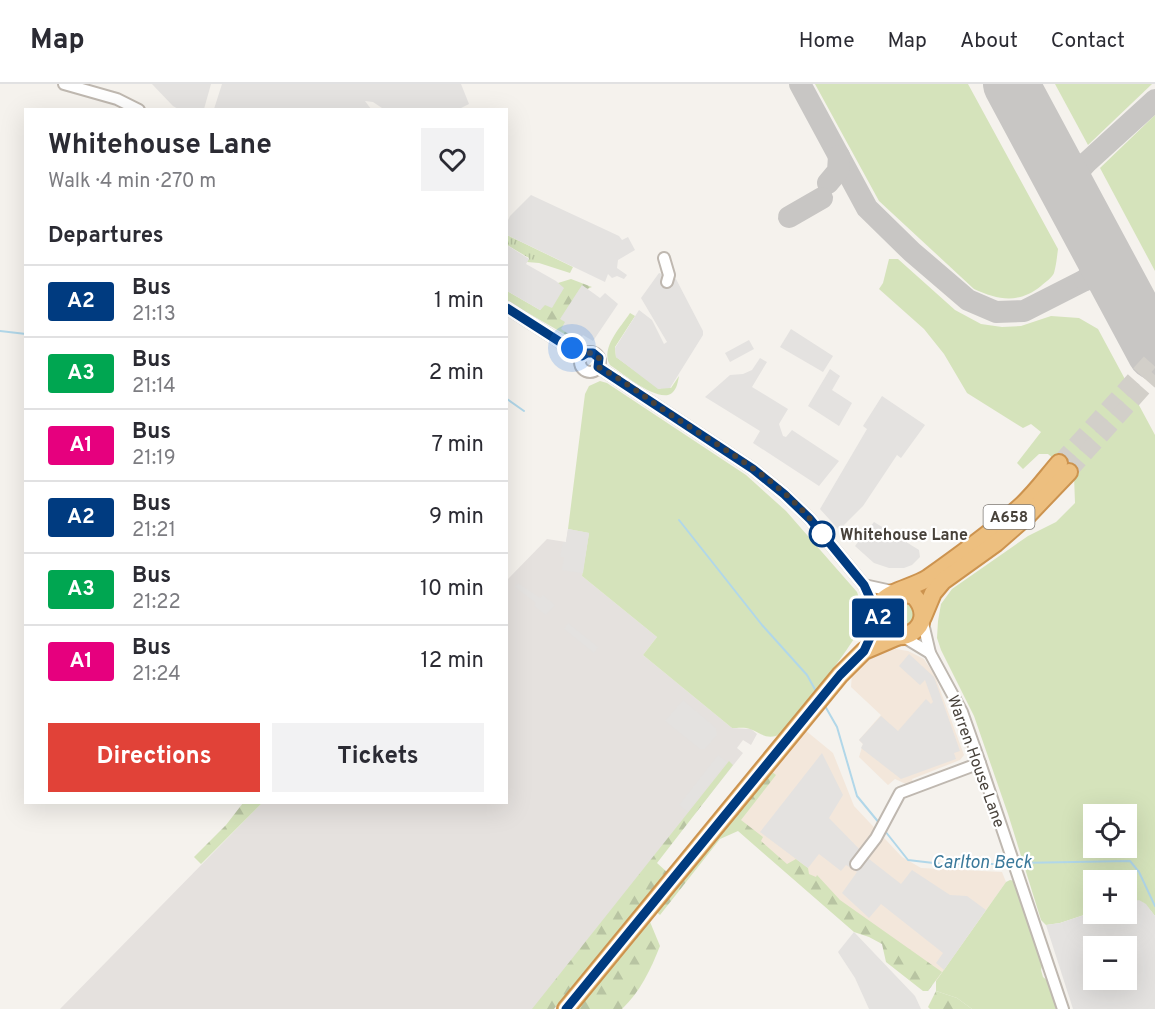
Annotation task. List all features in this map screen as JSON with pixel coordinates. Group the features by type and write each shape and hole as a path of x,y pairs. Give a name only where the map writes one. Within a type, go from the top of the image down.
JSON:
{"highway":[{"name":"A658","path":"898,592 923,581 992,538 1042,501 1064,467"},
{"name":"A658","path":"923,618 933,593 943,581 992,538"},
{"path":"566,1009 840,675 864,651 913,633 923,618 919,602 914,596 898,592 885,598 880,605 864,651"},
{"path":"878,616 885,630 900,636"}],"street":[{"path":"64,84 117,99 135,108"},
{"path":"664,258 669,275 667,282"},
{"path":"508,309 582,356 593,353 599,358 598,367 753,469 784,494 810,519 864,585 878,616"},
{"path":"864,585 898,592"},
{"name":"Warren House Lane","path":"923,618 930,653 962,712 1063,1009"},
{"path":"900,636 930,653"},
{"path":"856,864 876,838 900,793 980,763"}],"shaded area":[{"path":"152,84 211,84 204,108 173,106"},
{"path":"222,84 461,84 469,104 461,108 382,108 373,102 365,101 370,108 214,108"},
{"path":"531,195 619,236 622,240 628,237 635,250 618,260 617,268 627,275 624,279 617,276 612,278 608,274 605,282 508,235 510,216"},
{"path":"508,246 529,259 526,264 564,288 552,308 545,305 540,310 508,292"},
{"path":"659,273 676,279 703,335 670,388 658,389 616,357 615,348 639,310 652,320 664,344 667,342 641,298"},
{"path":"582,285 600,298 605,293 618,304 593,341 583,335 579,341 561,329 565,322 560,319"},
{"path":"791,329 833,356 823,372 780,347"},
{"path":"749,340 754,349 730,362 725,353"},
{"path":"760,358 767,362 752,387 788,409 779,424 783,436 786,437 792,430 839,461 819,486 753,443 760,431 705,397 730,375 743,374 752,370"},
{"path":"830,369 840,376 832,390 852,403 839,426 808,406"},
{"path":"882,396 925,425 901,458 897,455 863,506 839,530 820,509 867,429 863,426"},
{"path":"874,522 919,550 920,557 912,565 904,568 889,568 874,563 855,546"},
{"path":"568,529 589,533 582,576 657,637 643,655 732,728 751,729 757,734 751,745 743,740 737,748 743,753 539,1009 60,1009 261,804 508,804 508,579 547,539 566,542"},
{"path":"568,529 589,533 583,573 562,570 564,557 560,557"},
{"path":"518,583 540,598 543,595 555,605 546,615 534,606 536,603 515,587"},
{"path":"568,623 598,647 594,653 564,629"},
{"path":"896,649 908,651 924,659 935,676 964,755 960,760 912,779 913,782 906,784 895,779 888,785 859,757 863,744 859,740 881,715 851,687 852,674 867,659 877,653"},
{"path":"909,654 934,677 960,751 954,753 956,759 901,779 861,748 863,744 859,740 881,716 898,731 926,699 931,704 933,702 925,680 920,685 899,666"},
{"path":"683,700 716,728 717,735 705,749 700,749 665,721"},
{"path":"805,730 833,753 854,806 902,857 921,868 1002,872 1006,882 936,981 728,822"},
{"path":"822,753 843,795 829,818 869,859 901,884 912,870 950,895 967,896 986,910 944,970 936,963 943,953 881,904 869,918 842,893 857,872 846,865 841,871 819,854 808,868 760,832"},
{"path":"718,755 727,762 688,812 679,805"},
{"path":"1137,901 1146,904 1155,916 1155,1009 1073,1009 1046,925 1083,915 1083,924 1137,924"},
{"path":"854,932 915,996 921,1009 869,1009 855,978 838,952"}],"green space":[{"path":"815,84 968,84 1058,249 1052,277 1033,292 1016,298 1000,298 974,289 879,201"},
{"path":"1055,84 1152,84 1088,145"},
{"path":"1155,115 1155,271 1100,168"},
{"path":"508,235 573,267 570,273 539,263 527,262 529,258 508,246"},
{"path":"889,259 898,259 955,310 981,324 1002,327 1021,326 1051,316 1079,318 1098,329 1155,435 1155,916 1149,908 1137,901 1137,870 1083,870 1083,915 1046,925 1041,920 974,716 941,650 937,638 938,621 941,604 952,589 1028,536 1056,522 1075,503 1074,476 1048,454 1039,454 1023,469 1017,463 1041,432 1031,424 1023,428 967,393 944,354 924,329 879,289 883,283"},
{"path":"571,279 592,287 587,289 582,286 565,322 581,341 580,343 508,302 508,292 540,310 545,304 552,307 558,283"},
{"path":"630,313 635,316 615,347 616,357 660,389 664,384 671,388 679,376 672,393 666,395 650,391 610,365 608,352 610,345"},
{"path":"600,381 607,383 746,475 786,511 857,592 862,618 856,636 806,704 776,736 765,736 746,728 732,728 643,655 657,637 582,576 589,533 568,529 585,394 589,386"},
{"path":"897,599 907,601 917,615 908,630 887,626 886,610"},
{"path":"729,761 733,765 657,863 667,872 554,1009 532,1009"},
{"path":"771,771 776,775 741,820 763,837 761,841 787,864 796,859 808,868 809,874 816,877 817,875 840,900 942,972 928,991 923,991 886,962 882,944 854,932 738,831 720,839 660,915 655,911"},
{"path":"242,804 261,804 201,864 194,857 226,825"},
{"path":"1015,881 1043,962 1041,970 1043,977 1048,981 1056,1009 972,1009 957,998 936,991 936,981 1006,882"},
{"path":"648,917 660,946 640,988 622,1009 578,1009"},
{"path":"936,991 957,998 972,1009 930,1009 928,1007"}],"waterway":[{"name":"Carlton Beck","path":"0,331 24,334"},
{"name":"Carlton Beck","path":"508,400 524,411"},
{"name":"Carlton Beck","path":"679,520 762,625 807,675 817,693"},
{"name":"Carlton Beck","path":"825,706 837,727 857,796 880,824"},
{"name":"Carlton Beck","path":"885,831 908,860 942,864 1009,864"},
{"name":"Carlton Beck","path":"1018,863 1130,861 1139,872 1155,906"}],"taxiway":[{"path":"800,84 867,208 912,252 968,300 996,312 1024,311 1085,280"},
{"path":"1085,164 1155,100"},
{"path":"1041,140 1054,158 1064,164 1085,164 1076,176 1073,187 1079,212"},
{"path":"828,183 838,171 839,156"},
{"path":"789,217 822,198"},
{"path":"1097,244 1097,264 1085,280 1097,278 1107,280 1116,285 1124,294"}],"runway":[{"path":"1011,84 1155,352"}],"tunnel":[{"path":"1059,463 1155,356"},
{"path":"1069,472 1155,375"}],"bus line":[{"name":"A2","path":"508,309 582,356 590,352 596,355 599,358 598,367 753,469 784,494 810,519 864,585 879,618 864,651 854,659 758,772 566,1009"}],"place":[{"name":"Whitehouse Lane","path":"822,534"}],"route":[{"path":"572,348 582,356 590,352 596,355 599,358 598,367 753,469 784,494 822,534"}]}
